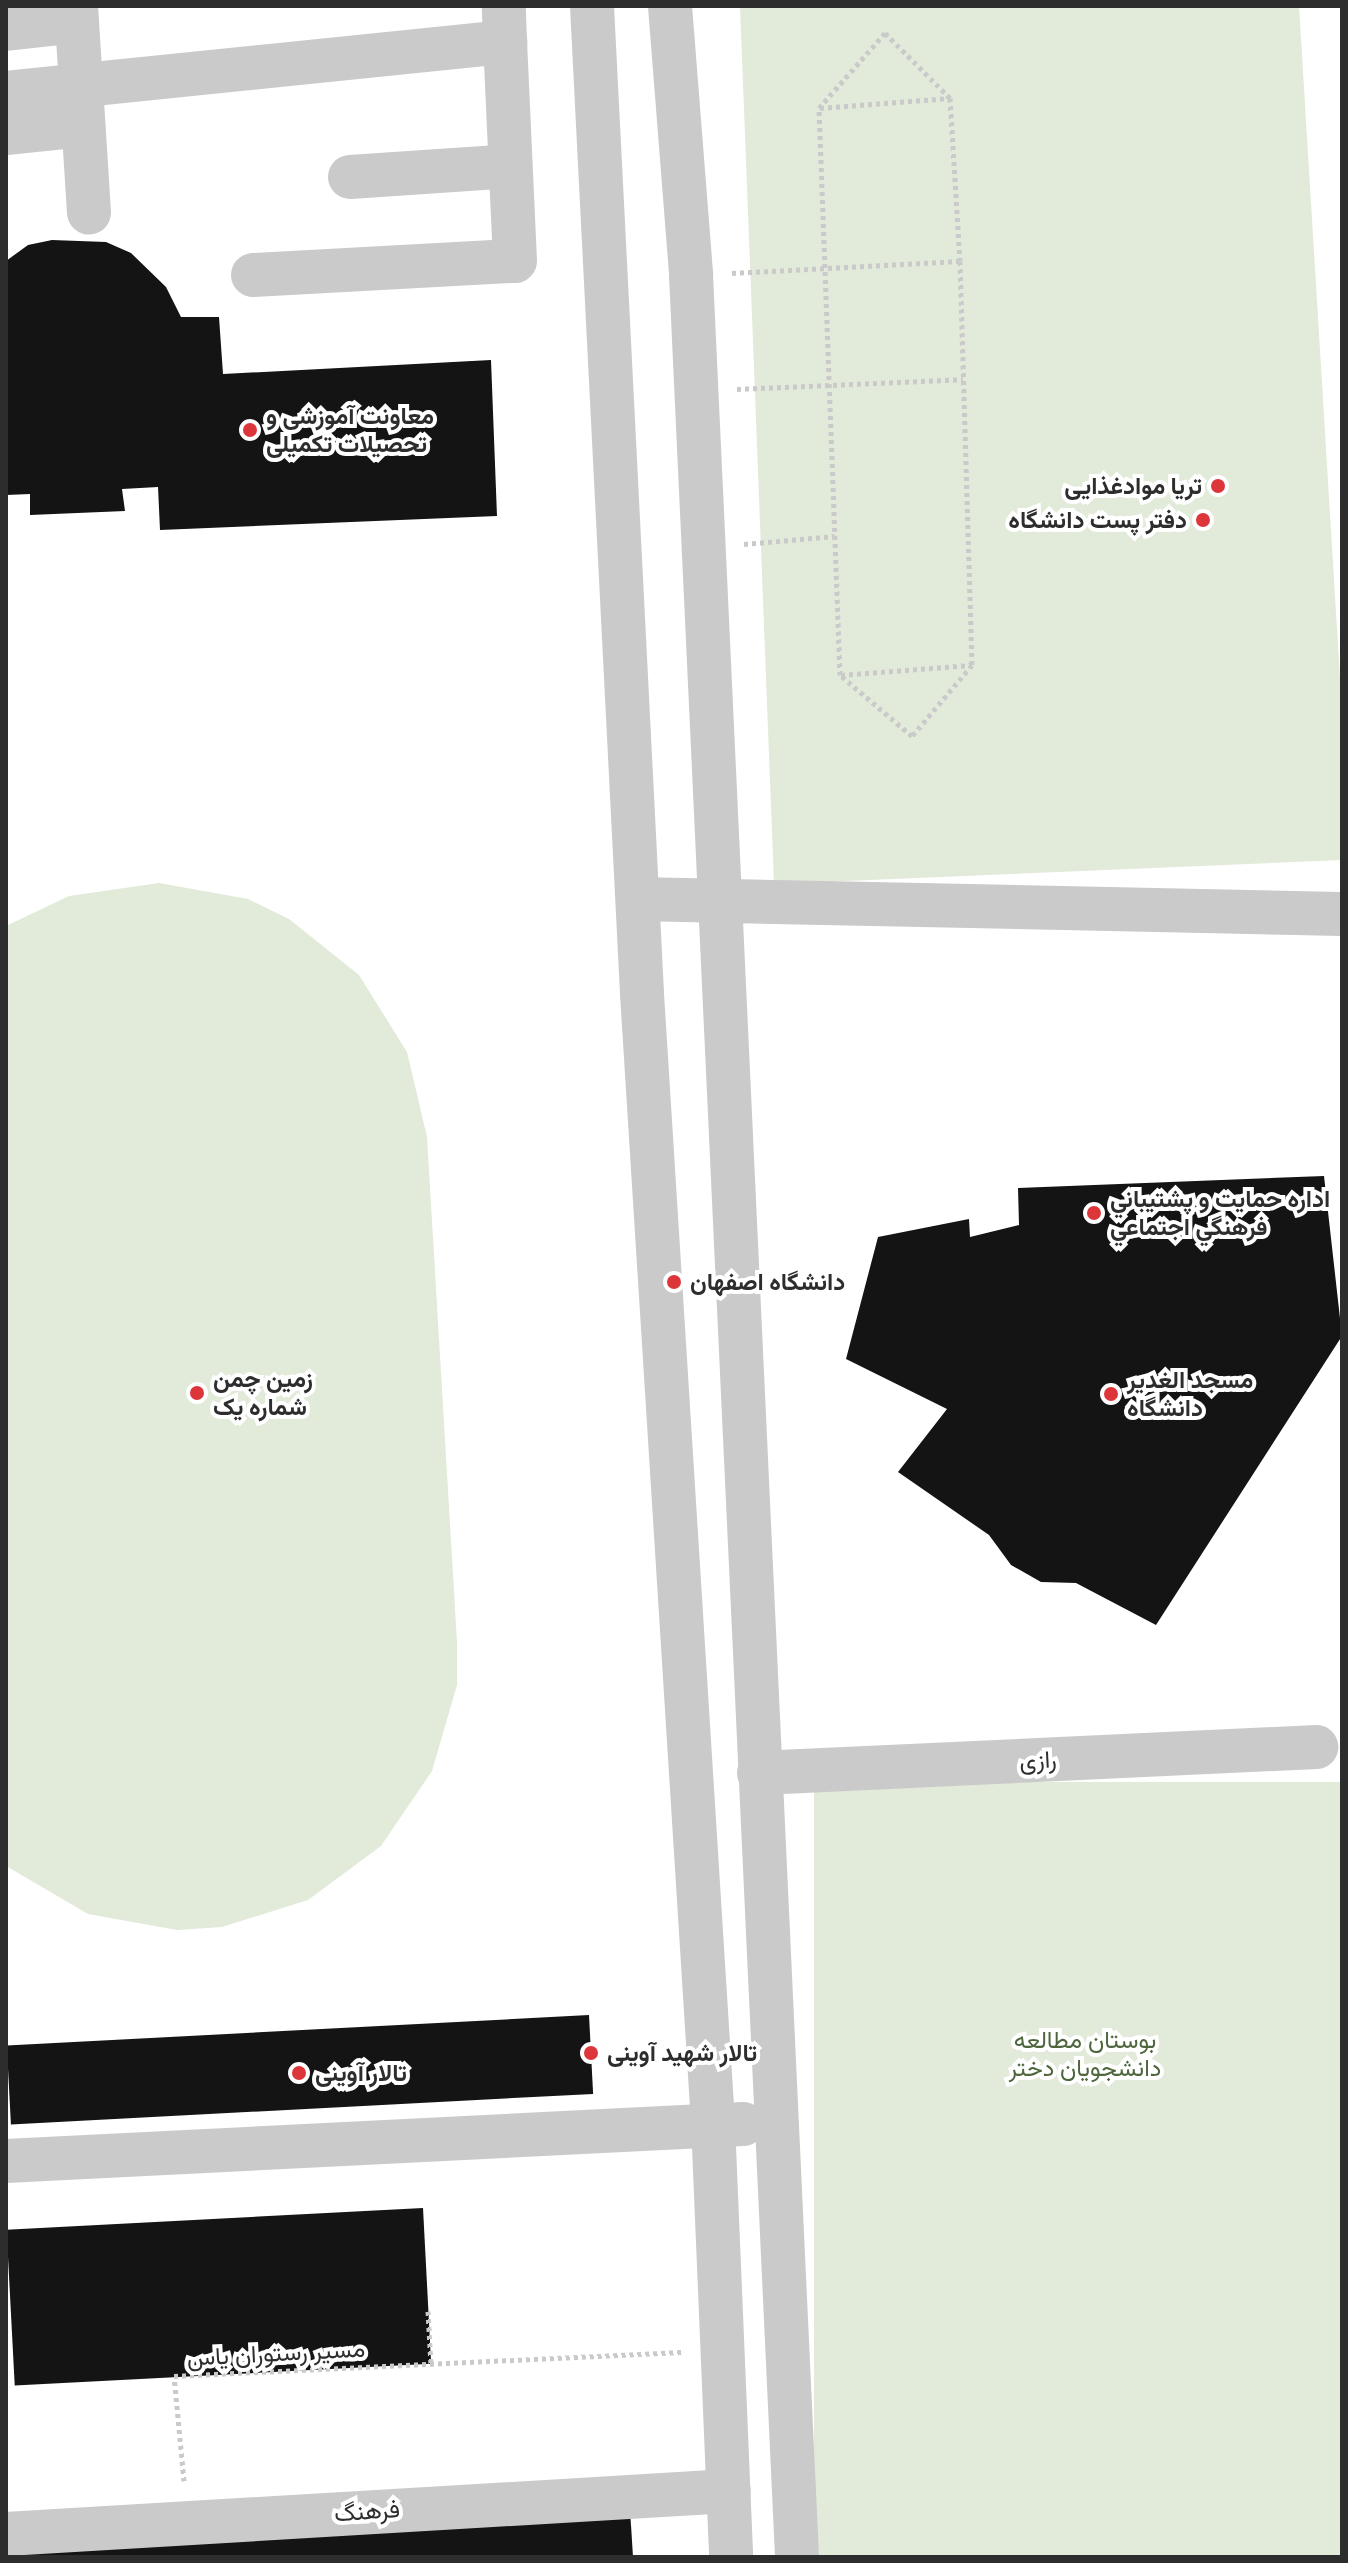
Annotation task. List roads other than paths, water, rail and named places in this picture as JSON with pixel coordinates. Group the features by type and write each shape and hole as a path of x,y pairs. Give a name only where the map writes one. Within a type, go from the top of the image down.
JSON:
{"lane":[{"path":"592,6 638,899 713,2123 731,2557"},
{"path":"670,6 691,275 797,2557"},
{"path":"6,29 76,14 89,213"},
{"path":"6,133 82,105 505,24 515,261 253,275"},
{"path":"6,93 82,105"},
{"path":"350,177 510,166"},
{"path":"638,899 1342,914"},
{"name":"رازی","path":"759,1773 1316,1747"},
{"path":"6,2161 713,2123 775,2125"},
{"name":"فرهنگ","path":"6,2534 729,2491"}],"place":[{"name":"معاونت آموزشی و تحصیلات تکمیلی","path":"250,430"},
{"name":"تریا موادغذایی","path":"1218,486"},
{"name":"دفتر پست دانشگاه","path":"1203,520"},
{"name":"اداره حمايت و پشتيباني فرهنگي اجتماعي","path":"1094,1213"},
{"name":"دانشگاه اصفهان","path":"674,1282"},
{"name":"زمین چمن شماره یک","path":"197,1393"},
{"name":"مسجد الغدیر دانشگاه","path":"1111,1394"},
{"name":"تالار شهید آوینی","path":"591,2053"},
{"name":"تالار آوینی","path":"299,2073"}],"park label":[{"name":"بوستان مطالعه دانشجویان دختر","path":"1085,2054"}]}
